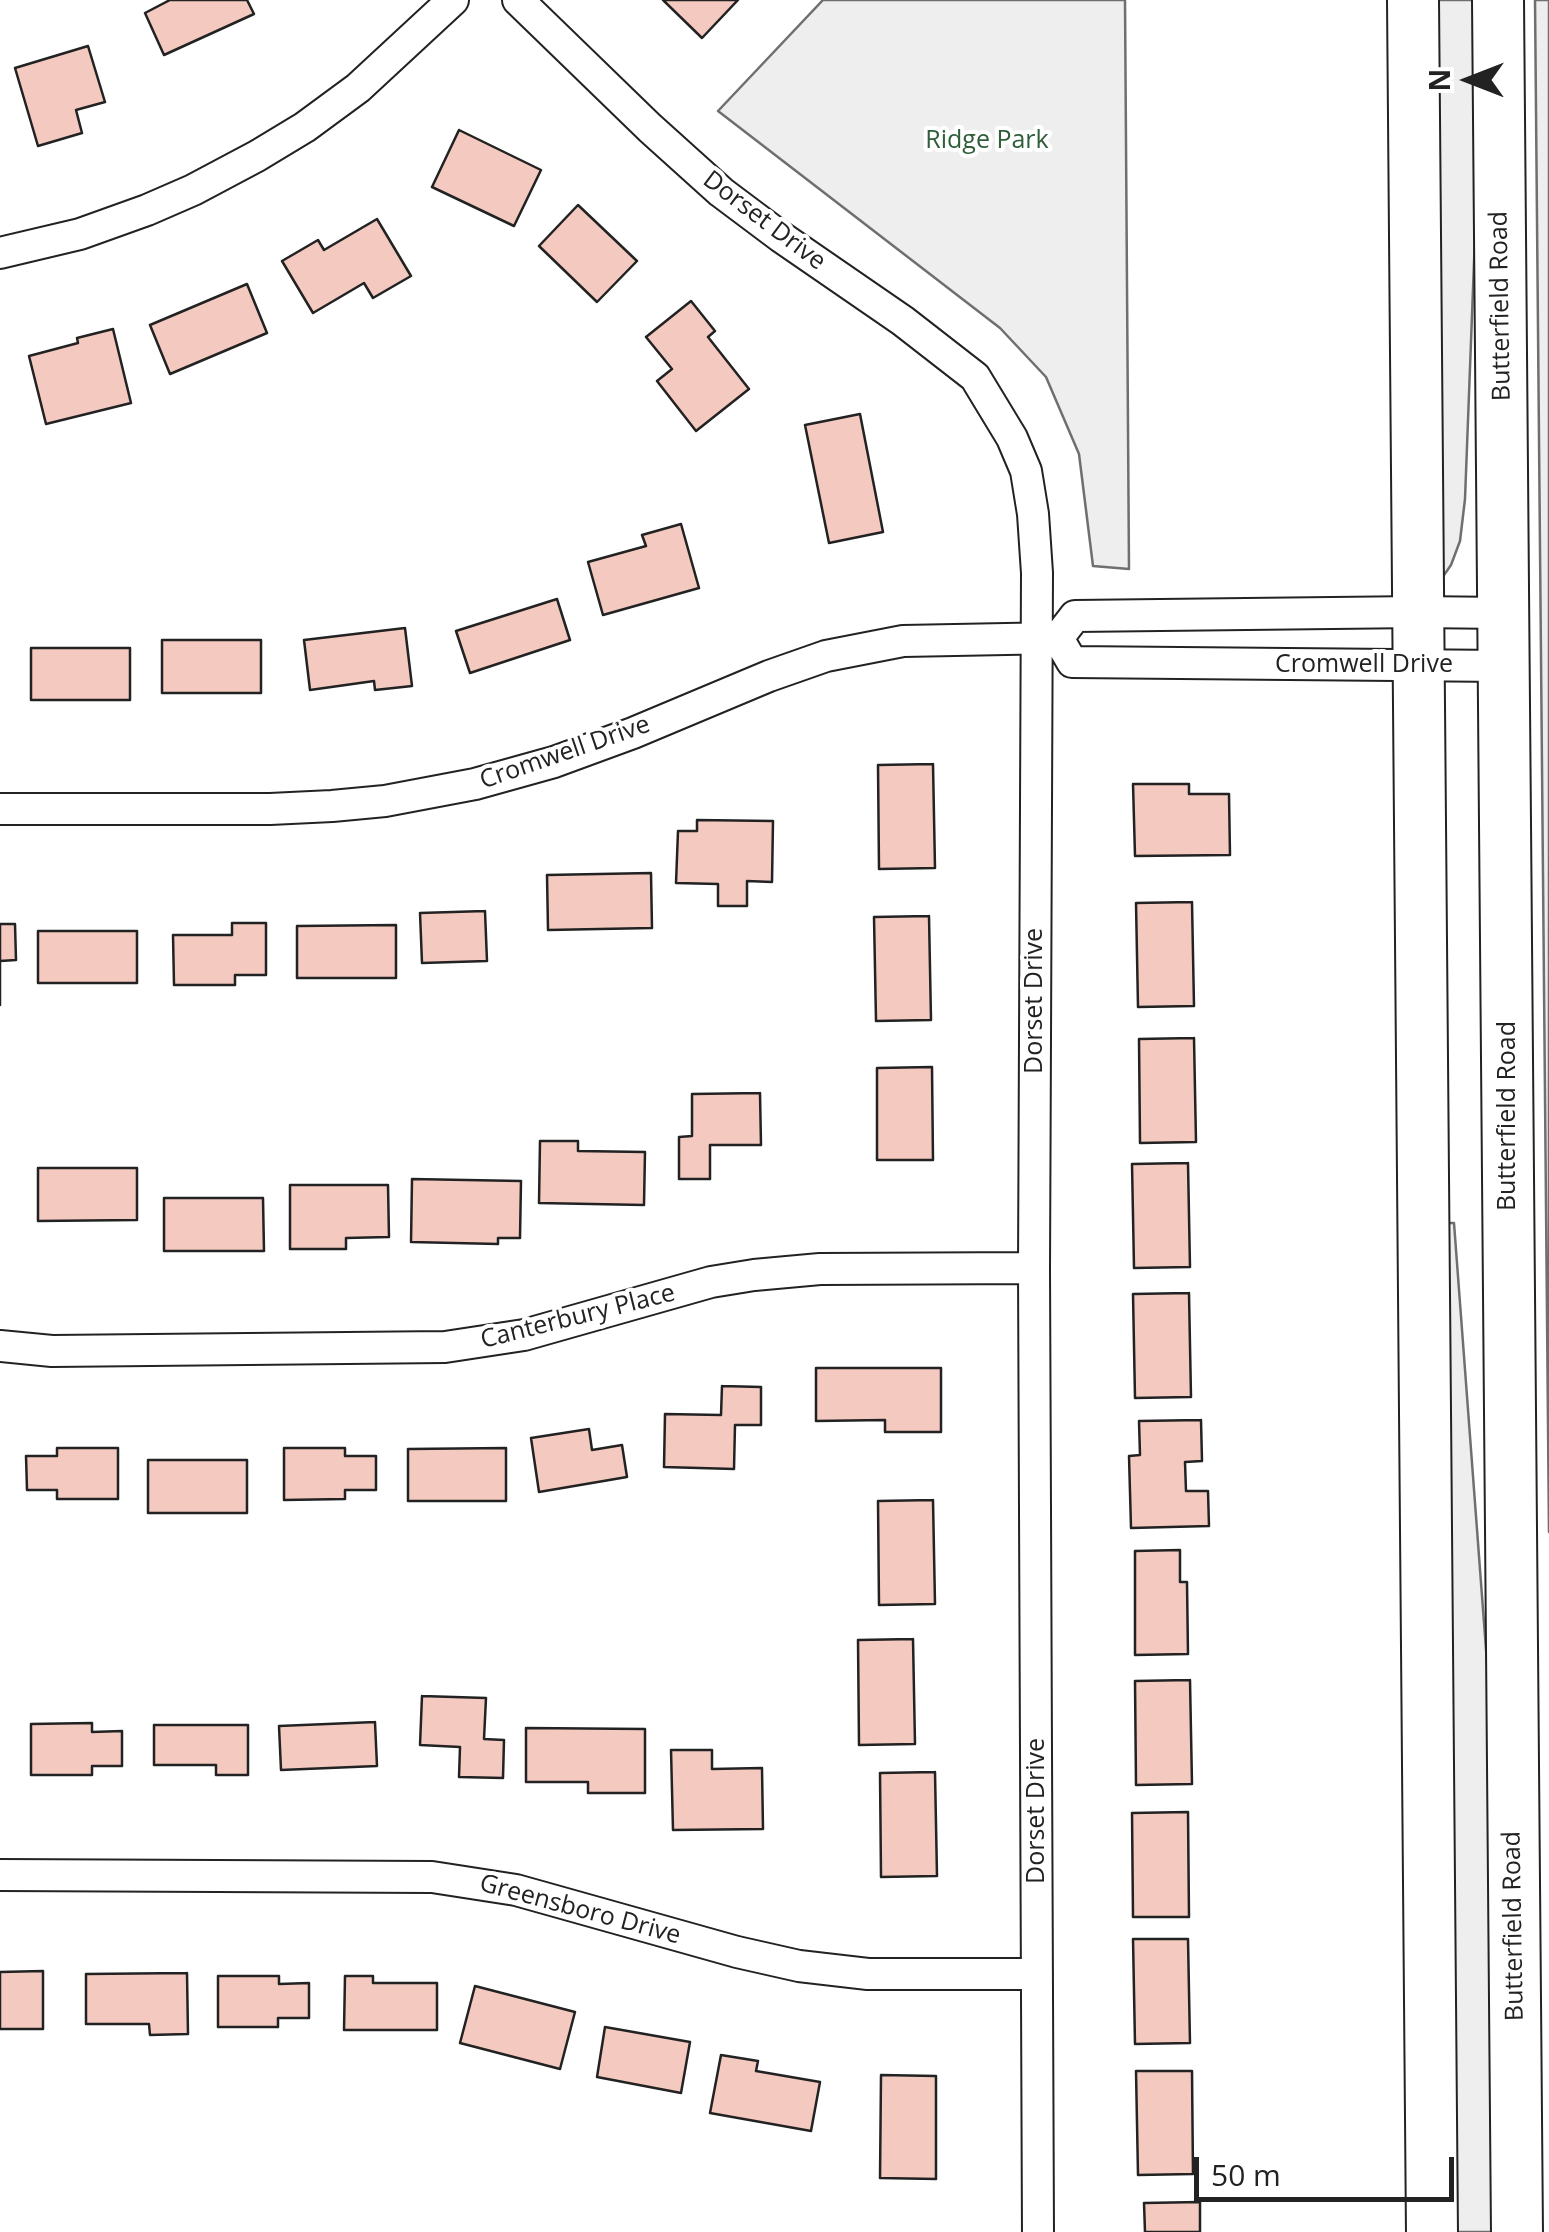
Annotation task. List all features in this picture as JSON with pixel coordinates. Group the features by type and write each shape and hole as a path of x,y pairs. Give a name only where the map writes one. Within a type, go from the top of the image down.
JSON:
{"main road":[{"path":"1414,0 1432,2232"},
{"name":"Butterfield Road","path":"1498,0 1517,2232"}],"street":[{"path":"0,254 80,234 147,210 257,156 358,88 453,0"},
{"name":"Dorset Drive","path":"518,0 721,192 975,377 1012,438 1026,471 1047,638 1034,1268 1038,2232"},
{"name":"Cromwell Drive","path":"0,810 270,809 385,801 475,784 554,762 826,656 934,639 1047,638 1075,616 1504,613"},
{"name":"Cromwell Drive","path":"1047,638 1072,662 1504,666"},
{"name":"Canterbury Place","path":"0,1346 52,1350 445,1347 524,1334 711,1282 754,1275 820,1269 1034,1268"},
{"name":"Greensboro Drive","path":"0,1876 432,1878 516,1890 798,1966 868,1974 1037,1974"}],"green space":[{"name":"Ridge Park","path":"823,0 1125,0 1129,569 1093,566 1079,454 1046,377 1000,328 718,111"},
{"path":"1433,0 1476,0 1477,184 1465,499 1460,541 1442,578"},
{"path":"1535,0 1549,0 1549,1532"},
{"path":"1444,1223 1454,1223 1491,1716 1495,2232 1454,2232"}],"building":[{"path":"170,0 247,0 254,14 164,55 145,13"},
{"path":"663,0 738,0 702,38"},
{"path":"88,46 105,102 76,110 82,133 38,146 15,68"},
{"path":"459,130 541,170 514,226 432,187"},
{"path":"578,205 637,261 597,302 539,246"},
{"path":"377,219 411,276 373,298 364,283 313,313 282,261 318,240 324,250"},
{"path":"247,284 267,333 170,374 150,325"},
{"path":"691,301 715,331 708,337 749,389 696,431 657,381 672,369 646,337"},
{"path":"113,329 131,403 46,424 29,356"},
{"path":"860,414 883,532 829,543 805,425"},
{"path":"681,524 699,588 603,615 588,562 646,546 642,535"},
{"path":"557,599 570,640 470,673 456,631"},
{"path":"405,628 412,686 375,690 374,681 310,690 304,640"},
{"path":"162,640 261,640 261,693 162,693"},
{"path":"31,648 130,648 130,700 31,700"},
{"path":"933,764 935,868 879,869 878,765"},
{"path":"1133,784 1189,784 1189,794 1229,794 1230,855 1135,856"},
{"path":"697,820 773,821 772,882 747,881 747,906 718,906 718,884 676,883 678,831 697,831"},
{"path":"651,873 652,928 548,930 547,875"},
{"path":"1192,902 1194,1006 1138,1007 1136,903"},
{"path":"485,911 487,961 422,963 420,913"},
{"path":"929,916 931,1020 876,1021 874,917"},
{"path":"232,923 266,923 266,975 235,975 235,985 174,985 173,935 232,935"},
{"path":"0,924 15,924 16,960 0,961"},
{"path":"396,925 396,978 297,978 297,926"},
{"path":"38,931 137,931 137,983 38,983"},
{"path":"1194,1038 1196,1142 1140,1143 1139,1039"},
{"path":"932,1067 933,1160 877,1160 877,1068"},
{"path":"760,1093 761,1145 710,1145 710,1179 679,1179 679,1137 692,1136 692,1094"},
{"path":"540,1141 578,1141 578,1151 645,1152 644,1205 539,1203"},
{"path":"1188,1163 1190,1267 1134,1268 1132,1164"},
{"path":"38,1168 137,1168 137,1220 38,1221"},
{"path":"412,1179 521,1181 520,1238 498,1238 498,1244 411,1242"},
{"path":"290,1185 388,1185 389,1237 346,1238 346,1249 290,1249"},
{"path":"164,1198 263,1198 264,1251 164,1251"},
{"path":"1189,1293 1191,1397 1135,1398 1133,1294"},
{"path":"816,1368 941,1368 941,1432 885,1432 885,1420 816,1421"},
{"path":"722,1386 761,1387 761,1425 735,1425 734,1469 664,1467 665,1414 721,1415"},
{"path":"1201,1420 1202,1461 1185,1462 1186,1491 1208,1491 1209,1526 1131,1528 1129,1456 1140,1455 1139,1421"},
{"path":"589,1429 592,1450 622,1445 627,1477 539,1492 531,1438"},
{"path":"57,1448 118,1448 118,1499 57,1499 57,1490 27,1490 26,1456 57,1456"},
{"path":"284,1448 345,1448 345,1456 376,1456 376,1490 345,1490 345,1499 284,1500"},
{"path":"506,1448 506,1501 408,1501 408,1449"},
{"path":"148,1460 247,1460 247,1513 148,1513"},
{"path":"933,1500 935,1604 879,1605 878,1501"},
{"path":"1180,1550 1180,1582 1187,1582 1188,1654 1135,1655 1135,1551"},
{"path":"913,1639 915,1744 859,1745 858,1640"},
{"path":"1190,1680 1192,1784 1136,1785 1135,1681"},
{"path":"422,1696 486,1698 484,1739 504,1740 503,1778 459,1777 460,1747 420,1745"},
{"path":"375,1722 377,1766 281,1770 279,1726"},
{"path":"92,1723 92,1732 122,1731 122,1766 92,1766 92,1775 31,1775 31,1724"},
{"path":"154,1725 248,1725 248,1775 216,1775 216,1765 154,1765"},
{"path":"526,1728 645,1729 645,1793 588,1793 588,1782 526,1782"},
{"path":"671,1750 712,1750 712,1769 762,1768 763,1829 673,1830"},
{"path":"935,1772 937,1876 881,1877 880,1773"},
{"path":"1188,1812 1189,1917 1133,1917 1132,1813"},
{"path":"1133,1939 1188,1939 1190,2043 1135,2044"},
{"path":"43,1971 43,2029 0,2029 0,1972"},
{"path":"187,1973 188,2034 150,2035 149,2024 86,2024 86,1974"},
{"path":"218,1976 279,1976 279,1984 309,1983 309,2018 278,2018 278,2027 218,2027"},
{"path":"345,1976 373,1976 373,1983 437,1983 437,2030 344,2030"},
{"path":"475,1986 575,2012 560,2069 460,2043"},
{"path":"605,2027 690,2042 681,2093 597,2077"},
{"path":"721,2055 758,2061 756,2071 820,2082 811,2131 710,2113"},
{"path":"1136,2071 1192,2071 1193,2174 1138,2175"},
{"path":"881,2075 936,2076 936,2179 880,2178"},
{"path":"1200,2202 1200,2232 1145,2232 1144,2203"}]}
